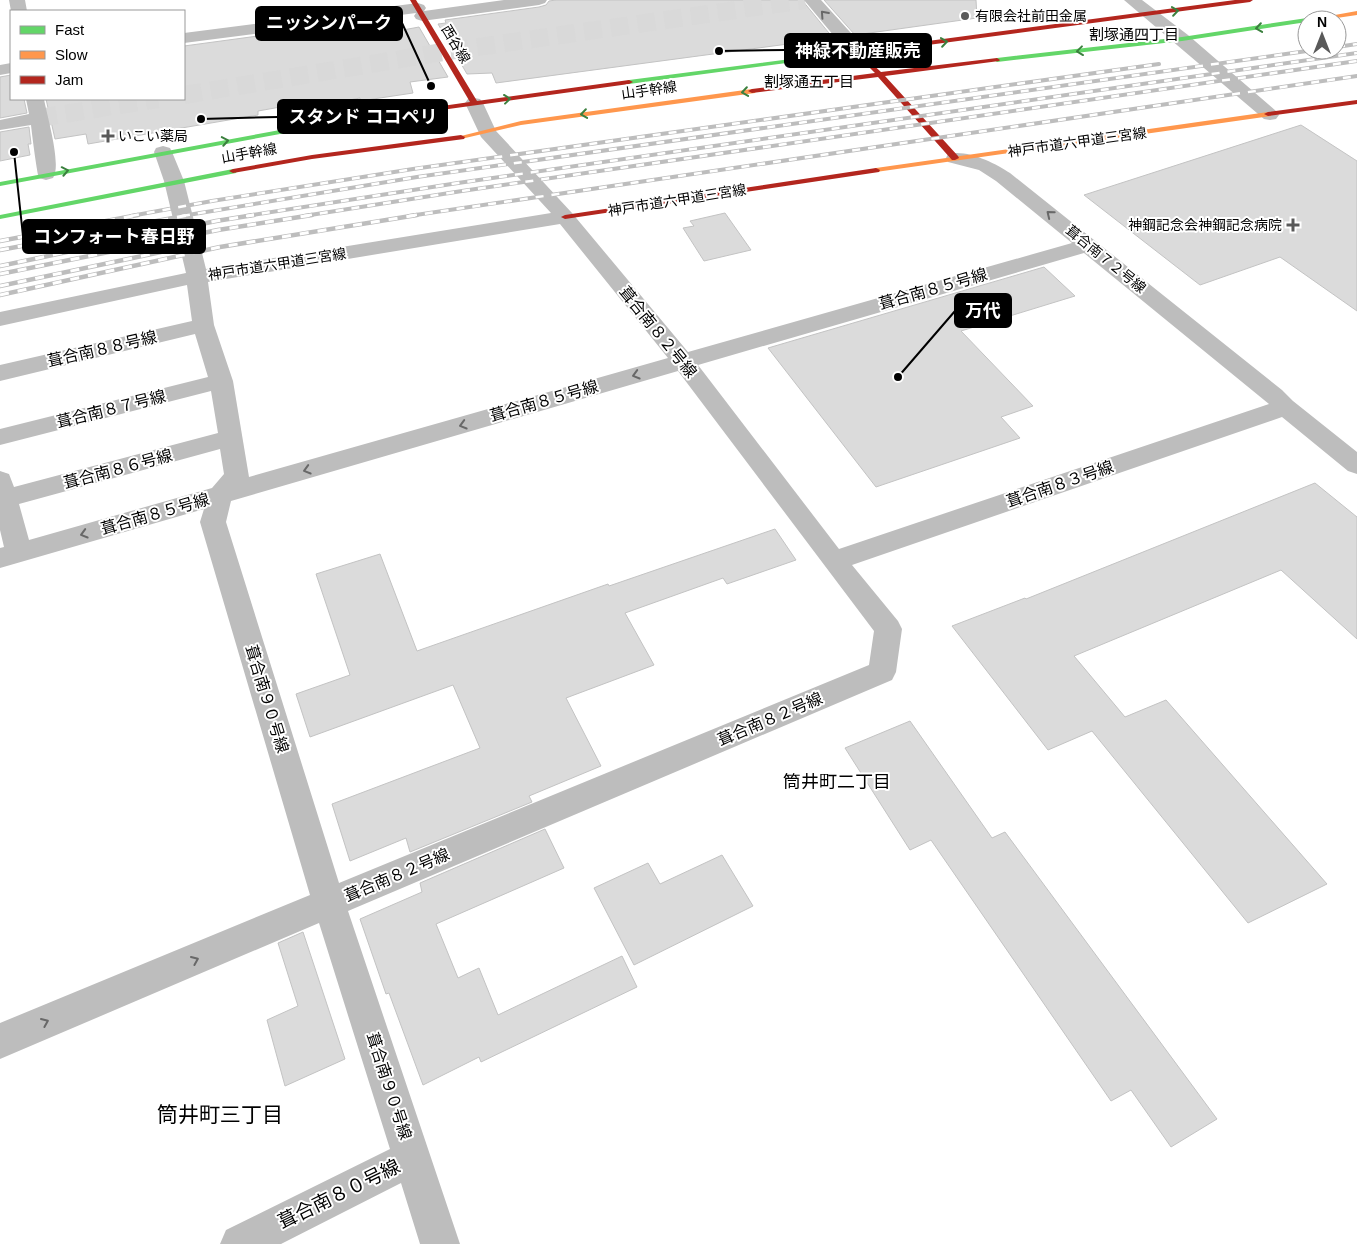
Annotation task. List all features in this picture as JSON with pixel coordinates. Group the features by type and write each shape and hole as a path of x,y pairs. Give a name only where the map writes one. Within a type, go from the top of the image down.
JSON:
{"street":[{"path":"185,38 418,8 539,0"},
{"path":"812,0 955,158"},
{"path":"1132,0 1182,39 1270,115"},
{"name":"山手幹線","path":"0,184 163,152 280,132 474,103 1250,0"},
{"name":"西谷線","path":"418,8 474,103"},
{"name":"山手幹線","path":"0,217 174,181 314,157 488,133 521,123 878,74 1182,39 1297,22"},
{"path":"35,100 46,157 46,174"},
{"name":"神戸市道六甲道三宮線","path":"0,320 197,276 565,217 955,158 1357,102"},
{"name":"葺合南８２号線","path":"0,1041 882,672 888,629 834,561 683,361 565,217 488,133 474,103"},
{"path":"0,125 39,118"},
{"name":"葺合南９０号線","path":"163,152 174,181 197,276 203,325 221,381 237,476 220,495 213,522 329,903 440,1244"},
{"name":"葺合南７２号線","path":"955,158 986,166 1003,176 1274,395 1357,465"},
{"name":"葺合南８５号線","path":"10,555 1088,245"},
{"name":"葺合南８８号線","path":"0,373 203,325"},
{"name":"葺合南８７号線","path":"0,437 221,381"},
{"name":"葺合南８３号線","path":"834,561 1286,407"},
{"name":"葺合南８６号線","path":"2,490 231,438"},
{"path":"2,490 10,555"},
{"name":"葺合南８０号線","path":"240,1244 412,1158"}],"building":[{"path":"802,0 833,38 496,83 492,73 467,74 438,24 446,23 445,20 539,7 546,5 549,1"},
{"path":"824,0 976,0 977,18 855,35"},
{"path":"369,21 376,35 419,27 448,77 410,82 413,93 360,101 360,98 322,105 320,100 258,111 258,115 88,144 86,134 55,139 46,100 185,100 185,46"},
{"path":"10,75 10,100 24,100 27,113 0,118 0,77"},
{"path":"1301,125 1357,161 1357,311 1280,257 1200,285 1084,195"},
{"path":"29,127 31,144 28,144 30,155 0,161 0,132"},
{"path":"725,213 751,250 704,261 683,228 694,226 690,221"},
{"path":"1044,267 1075,296 961,331 1033,406 1001,417 1020,438 876,487 768,348"},
{"path":"1315,483 1357,517 1357,639 1281,570 1074,656 1125,717 1166,700 1327,884 1248,923 1092,731 1048,750 952,626 1026,599"},
{"path":"775,529 796,560 727,584 723,578 625,613 654,665 566,698 601,766 529,796 532,802 410,852 406,838 350,861 332,804 480,748 453,685 310,737 296,694 350,675 316,574 380,554 417,651 608,584 609,586"},
{"path":"910,721 992,838 1005,832 1217,1119 1171,1147 1131,1090 1111,1101 931,840 910,850 845,748"},
{"path":"545,829 564,868 436,924 458,978 479,968 498,1015 622,956 637,987 481,1062 479,1057 423,1085 389,993 386,994 360,919 422,892 420,883"},
{"path":"722,855 753,906 634,965 594,888 648,863 660,884"},
{"path":"303,932 345,1059 285,1086 267,1020 298,1006 278,943"}],"tunnel":[{"path":"185,95 443,52 805,0"},
{"path":"39,118 152,100"}],"railway":[{"path":"1347,46 1357,44"},
{"path":"182,216 417,177 1297,52"},
{"path":"246,216 458,183 1357,53"},
{"path":"304,216 462,191 1357,61"},
{"path":"131,216 413,169 1159,64"},
{"path":"409,216 1357,76"},
{"path":"0,241 138,215"},
{"path":"0,250 189,215"},
{"path":"0,266 216,221 254,215"},
{"path":"0,274 218,230 312,215"},
{"path":"0,295 220,247 417,215"},
{"path":"0,286 161,252"}],"traffic: fast":[{"path":"997,60 1182,39 1297,22"},
{"path":"629,82 898,47"},
{"path":"0,184 280,132 372,118"},
{"path":"0,217 233,171"}],"traffic: slow":[{"path":"1347,14 1357,13"},
{"path":"461,137 521,123 752,91"},
{"path":"876,170 1268,114"}],"traffic: jam":[{"path":"413,0 474,103"},
{"path":"898,47 1250,0"},
{"path":"752,91 997,60"},
{"path":"869,63 955,158"},
{"path":"372,118 629,82"},
{"path":"1268,114 1357,102"},
{"path":"233,171 312,157 461,137"},
{"path":"565,217 876,170"}],"place":[{"name":"有限会社前田金属","path":"965,16"},
{"name":"神緑不動産販売","path":"719,51"},
{"name":"ニッシンパーク","path":"431,86"},
{"name":"スタンド ココペリ","path":"201,119"},
{"name":"いこい薬局","path":"108,136"},
{"name":"コンフォート春日野","path":"14,152"},
{"name":"神鋼記念会神鋼記念病院","path":"1293,225"},
{"name":"万代","path":"898,377"}],"district":[{"name":"割塚通四丁目","path":"1134,34"},
{"name":"割塚通五丁目","path":"809,81"},
{"name":"筒井町二丁目","path":"837,782"},
{"name":"筒井町三丁目","path":"220,1114"}]}
